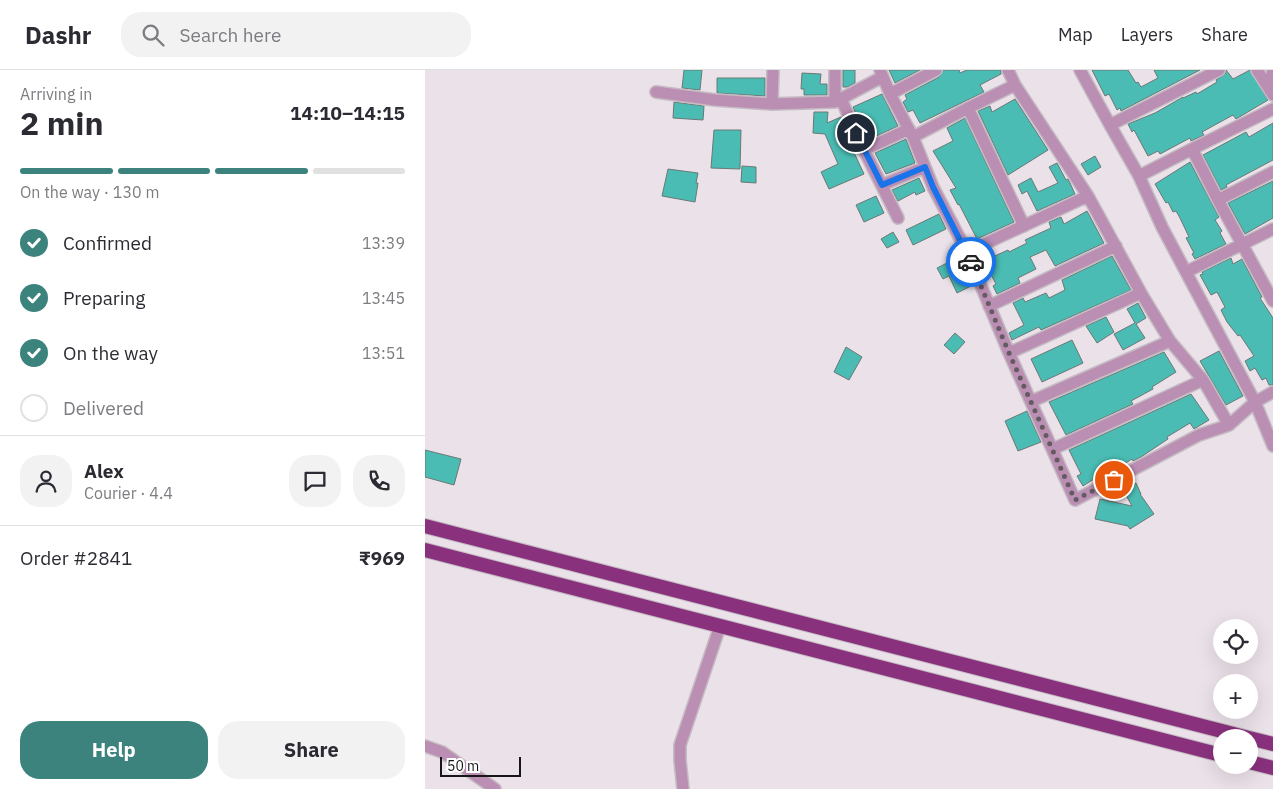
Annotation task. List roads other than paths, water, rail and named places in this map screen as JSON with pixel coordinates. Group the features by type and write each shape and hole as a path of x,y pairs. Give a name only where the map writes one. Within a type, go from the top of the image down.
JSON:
{"highway":[{"path":"425,526 1214,729"},
{"path":"425,550 1213,752"},
{"path":"1258,740 1273,744"},
{"path":"1258,764 1273,768"}],"street":[{"path":"772,104 773,70"},
{"path":"835,70 838,100 899,218"},
{"path":"890,94 936,70"},
{"path":"1008,70 1015,85 1088,196 1141,293 1170,341 1203,380 1229,425"},
{"path":"1080,70 1139,176 1196,294 1255,402 1273,446"},
{"path":"1110,125 1199,75 1219,70"},
{"path":"1257,70 1271,91"},
{"path":"1271,91 1273,71"},
{"path":"655,92 715,100 772,104 838,100 881,74 911,133 933,187 967,252 1009,353 1075,500 1199,435 1229,425 1255,402 1273,392"},
{"path":"864,150 911,133 1015,85"},
{"path":"968,108 1024,226"},
{"path":"1139,176 1273,109"},
{"path":"1192,149 1273,301"},
{"path":"882,185 925,167"},
{"path":"1218,200 1273,172"},
{"path":"967,252 1088,196"},
{"path":"1186,272 1273,229"},
{"path":"989,306 1116,246"},
{"path":"1009,353 1141,293"},
{"path":"1032,401 1170,341"},
{"path":"1053,449 1203,380"},
{"path":"683,789 680,745 720,626"},
{"path":"425,746 442,752 495,789"}]}
